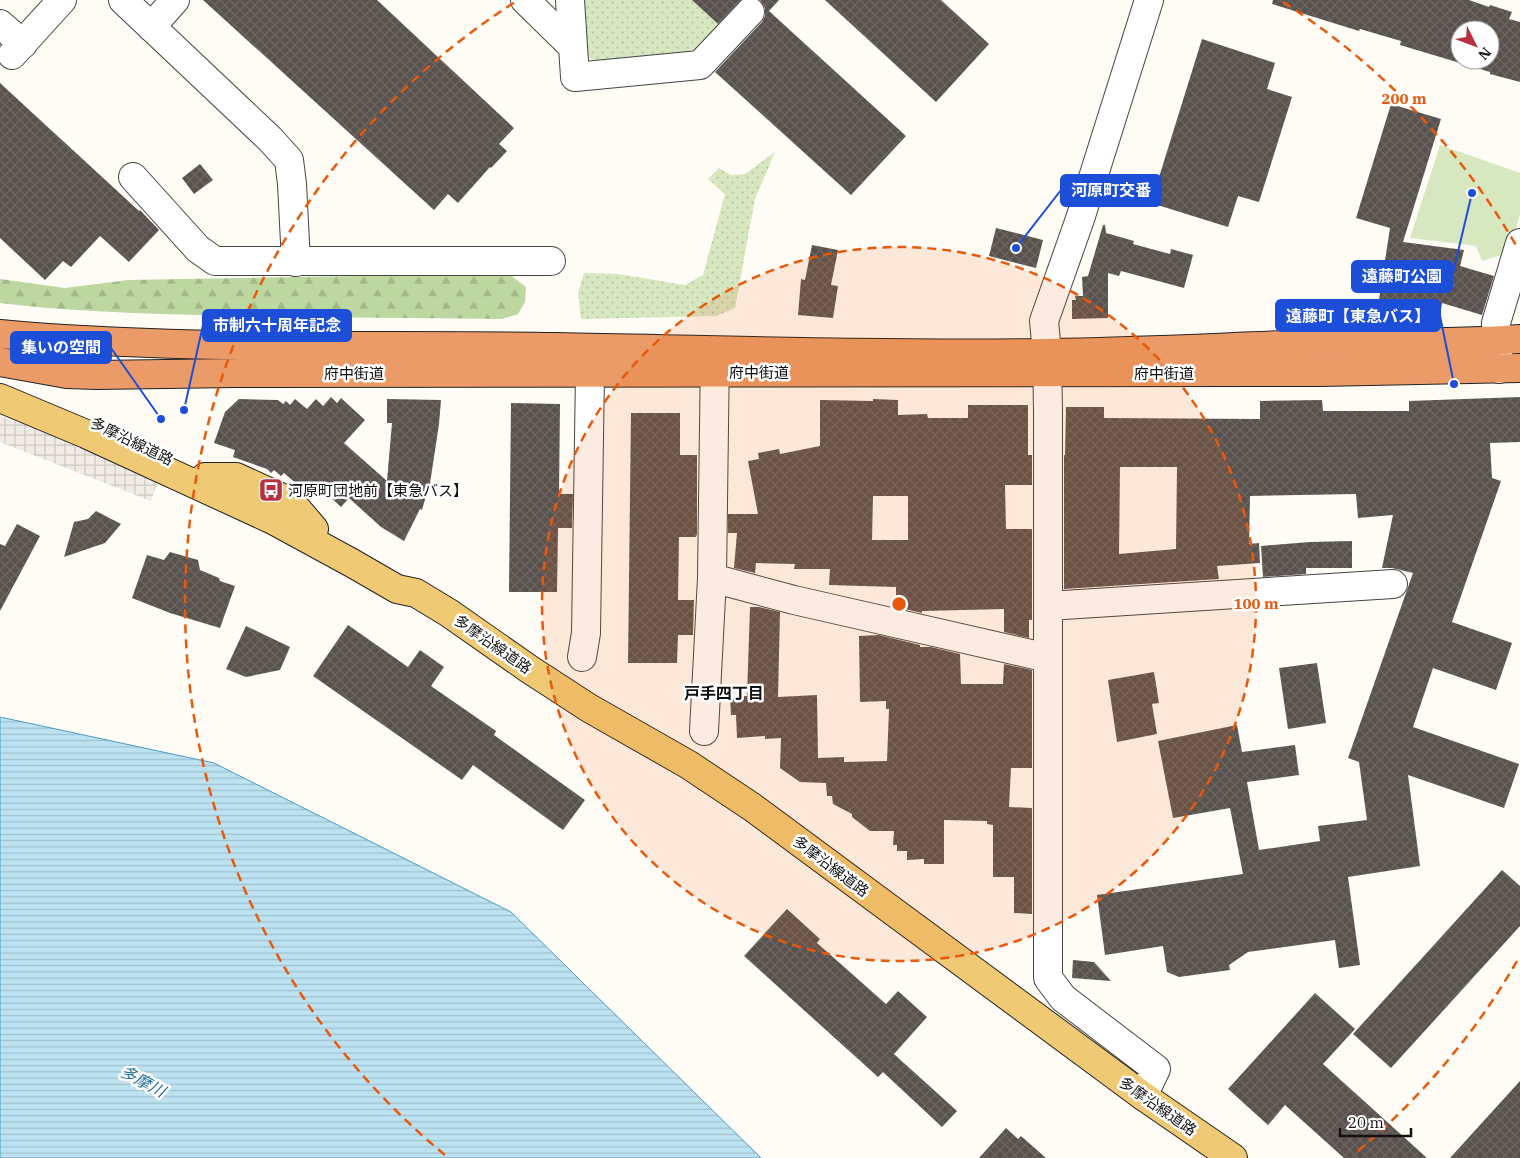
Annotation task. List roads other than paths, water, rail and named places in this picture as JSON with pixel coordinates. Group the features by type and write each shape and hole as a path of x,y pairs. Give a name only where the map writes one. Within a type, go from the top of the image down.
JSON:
{"highway":[{"name":"府中街道","path":"0,334 69,340 556,360 1047,363 1327,372 1509,369"},
{"name":"府中街道","path":"1047,363 1308,344 1509,340"},
{"name":"府中街道","path":"0,362 67,374 96,375 115,390 142,393 196,391 218,384 236,373 556,360 590,373 715,362"}],"main road":[{"name":"多摩沿線道路","path":"0,378 205,477 236,477 291,502 314,529 354,547 404,575 416,593"},
{"name":"多摩沿線道路","path":"0,398 86,434 273,520 397,589 416,593 449,613 589,708 689,765 752,807 1143,1096 1233,1158"}],"street":[{"path":"0,24 17,50 62,0"},
{"path":"122,0 270,139 289,160 296,262"},
{"path":"151,26 174,0"},
{"path":"525,0 572,46"},
{"path":"570,0 574,77 700,65 750,12"},
{"path":"1143,1096 1156,1069 1063,998 1048,978 1047,363 1044,321 1080,219 1149,0"},
{"path":"133,177 198,249 215,261 551,261"},
{"path":"1509,369 1509,340 1496,323 1520,243"},
{"path":"704,731 712,578 715,362"},
{"path":"582,657 586,633 590,373"},
{"path":"712,578 794,600 1048,658"},
{"path":"1048,606 1393,584"}],"water":[{"name":"多摩川","path":"0,717 214,763 511,912 761,1158 0,1158"}],"place":[{"name":"遠藤町公園","path":"1472,193"},
{"name":"河原町交番","path":"1016,248"},
{"name":"遠藤町【東急バス】","path":"1454,384"},
{"name":"市制六十周年記念","path":"184,410"},
{"name":"集いの空間","path":"161,419"},
{"name":"河原町団地前【東急バス】","path":"271,490"}],"district":[{"name":"戸手四丁目","path":"724,693"}]}
